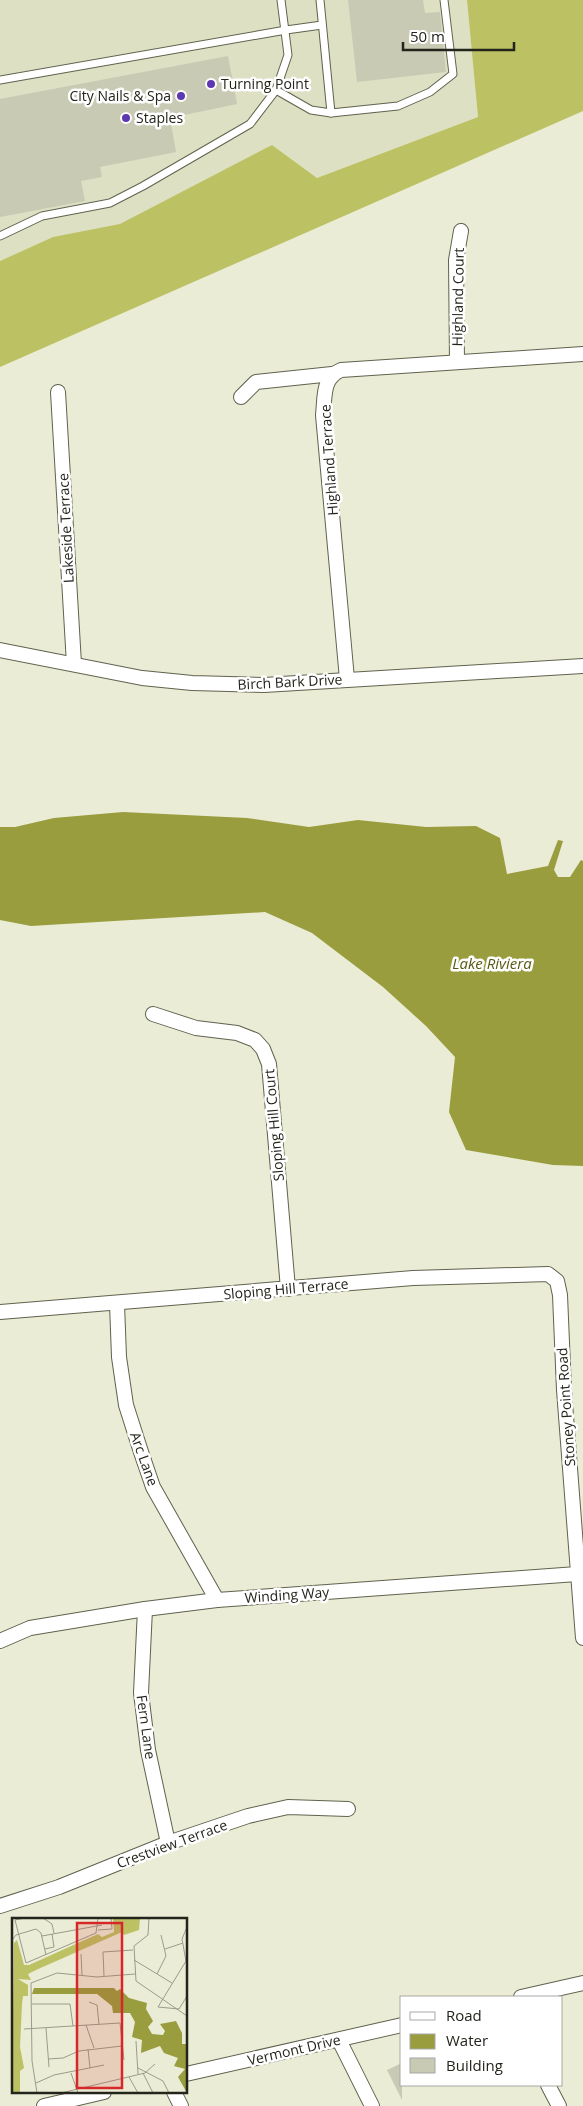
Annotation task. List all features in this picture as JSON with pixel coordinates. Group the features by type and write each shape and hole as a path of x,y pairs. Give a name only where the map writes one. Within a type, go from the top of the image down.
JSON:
{"street":[{"name":"Highland Court","path":"457,362 456,260 461,232"},
{"path":"241,397 256,382 332,374 341,370 583,354"},
{"name":"Highland Terrace","path":"332,374 326,387 323,415 347,679"},
{"name":"Lakeside Terrace","path":"58,392 74,664"},
{"name":"Birch Bark Drive","path":"0,650 142,678 192,683 264,685 583,666"},
{"name":"Sloping Hill Court","path":"153,1014 196,1028 237,1033 255,1040 263,1050 269,1064 288,1289"},
{"name":"Sloping Hill Terrace","path":"0,1312 117,1304 413,1278 548,1274 557,1281 560,1295"},
{"name":"Stoney Point Road","path":"560,1295 577,1574 583,1638"},
{"name":"Arc Lane","path":"117,1304 119,1357 126,1405 140,1452 153,1487 217,1600"},
{"name":"Winding Way","path":"0,1641 30,1628 144,1609 217,1600 577,1574"},
{"name":"Fern Lane","path":"144,1609 141,1693 148,1750 168,1843"},
{"name":"Crestview Terrace","path":"0,1906 59,1887 168,1843 248,1816 288,1807 348,1809"},
{"path":"525,1996 583,1983"},
{"name":"Vermont Drive","path":"188,2074 400,2025"},
{"path":"339,2040 372,2106"},
{"path":"549,2086 559,2106"},
{"path":"44,2106 95,2094"},
{"path":"175,2094 181,2106"}],"lane":[{"path":"0,236 42,216 110,203 250,124 276,90 288,55 281,0"},
{"path":"320,0 331,113"},
{"path":"276,90 311,110 331,113 398,106 430,92 453,74 444,0"},
{"path":"0,80 322,25"}],"shaded area":[{"path":"0,0 467,0 478,117 317,178 272,145 120,225 53,237 0,261"}],"green space":[{"path":"467,0 583,0 583,111 0,367 0,261 53,237 120,224 272,145 317,178 478,117"}],"water":[{"name":"Lake Riviera","path":"123,812 247,818 309,827 358,820 426,827 476,826 500,838 507,874 548,866 558,840 563,841 554,870 558,877 570,877 581,860 583,861 583,1166 553,1165 466,1150 449,1112 455,1057 426,1026 383,987 312,933 265,912 31,926 0,920 0,827 15,827 54,818"}],"building":[{"path":"348,0 423,0 425,13 440,12 446,72 357,82"},
{"path":"228,56 237,104 184,115 185,121 171,124 176,152 100,167 102,177 81,181 85,201 0,217 0,99"},
{"path":"400,2064 402,2100 387,2070"}],"place":[{"name":"Turning Point","path":"211,84"},
{"name":"City Nails & Spa","path":"181,96"},
{"name":"Staples","path":"126,118"}]}
